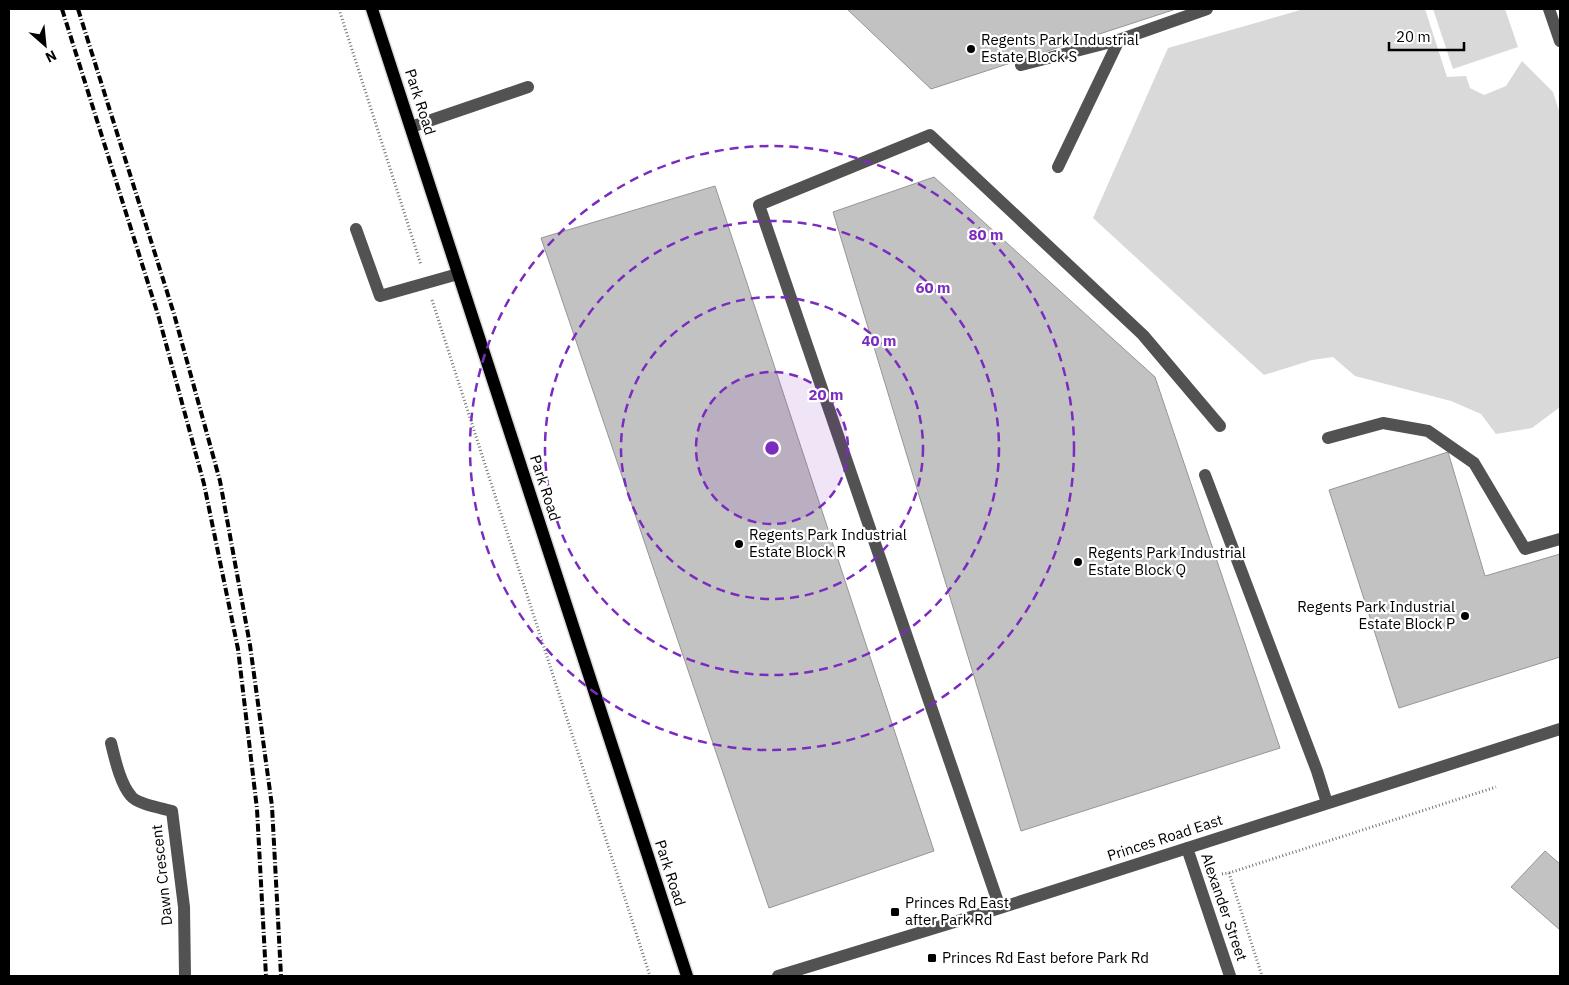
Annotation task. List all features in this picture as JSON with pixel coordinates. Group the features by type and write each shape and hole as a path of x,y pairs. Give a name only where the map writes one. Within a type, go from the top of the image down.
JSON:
{"main road":[{"name":"Park Road","path":"372,9 687,976"}],"street":[{"path":"1021,65 1119,40 1207,9"},
{"path":"1549,9 1560,41"},
{"path":"1058,167 1119,40"},
{"path":"411,127 528,87"},
{"path":"1000,908 759,205 930,135 1143,335 1220,426"},
{"path":"356,229 380,296 458,274"},
{"path":"1328,438 1383,423 1428,431 1474,462 1525,549 1560,539"},
{"path":"1205,475 1317,771 1327,803"},
{"name":"Princes Road East","path":"778,976 1000,908 1560,729"},
{"name":"Dawn Crescent","path":"111,743 120,773 131,797 146,804 172,811 184,907 185,976"},
{"name":"Alexander Street","path":"1187,848 1230,976"}],"path":[{"path":"339,9 650,976"},
{"path":"1222,874 1496,787"},
{"path":"1229,873 1262,976"}],"shaded area":[{"path":"1304,9 1425,9 1447,77 1466,76 1470,88 1484,95 1506,86 1522,61 1553,92 1560,114 1560,407 1532,428 1496,434 1481,414 1451,401 1355,376 1333,357 1312,360 1264,375 1093,218 1168,48"},
{"path":"1433,9 1505,9 1518,47 1453,69"}],"building":[{"name":"Regents Park Industrial Estate Block S","path":"847,9 1176,9 931,89"},
{"name":"Regents Park Industrial Estate Block Q","path":"934,177 1155,377 1280,748 1021,831 833,212"},
{"name":"Regents Park Industrial Estate Block R","path":"715,186 934,851 769,908 541,238"},
{"name":"Regents Park Industrial Estate Block P","path":"1448,452 1485,576 1560,554 1560,657 1399,708 1329,490"},
{"path":"1545,851 1560,864 1560,930 1511,887"}],"railway":[{"path":"62,9 159,318 204,484 238,649 257,809 266,976"},
{"path":"78,9 174,314 220,481 250,645 272,806 281,976"}],"place":[{"name":"Regents Park Industrial Estate Block S","path":"971,49"},
{"name":"Regents Park Industrial Estate Block R","path":"739,544"},
{"name":"Regents Park Industrial Estate Block Q","path":"1078,562"},
{"name":"Regents Park Industrial Estate Block P","path":"1465,616"},
{"name":"Princes Rd East after Park Rd","path":"895,912"},
{"name":"Princes Rd East before Park Rd","path":"932,958"}]}
